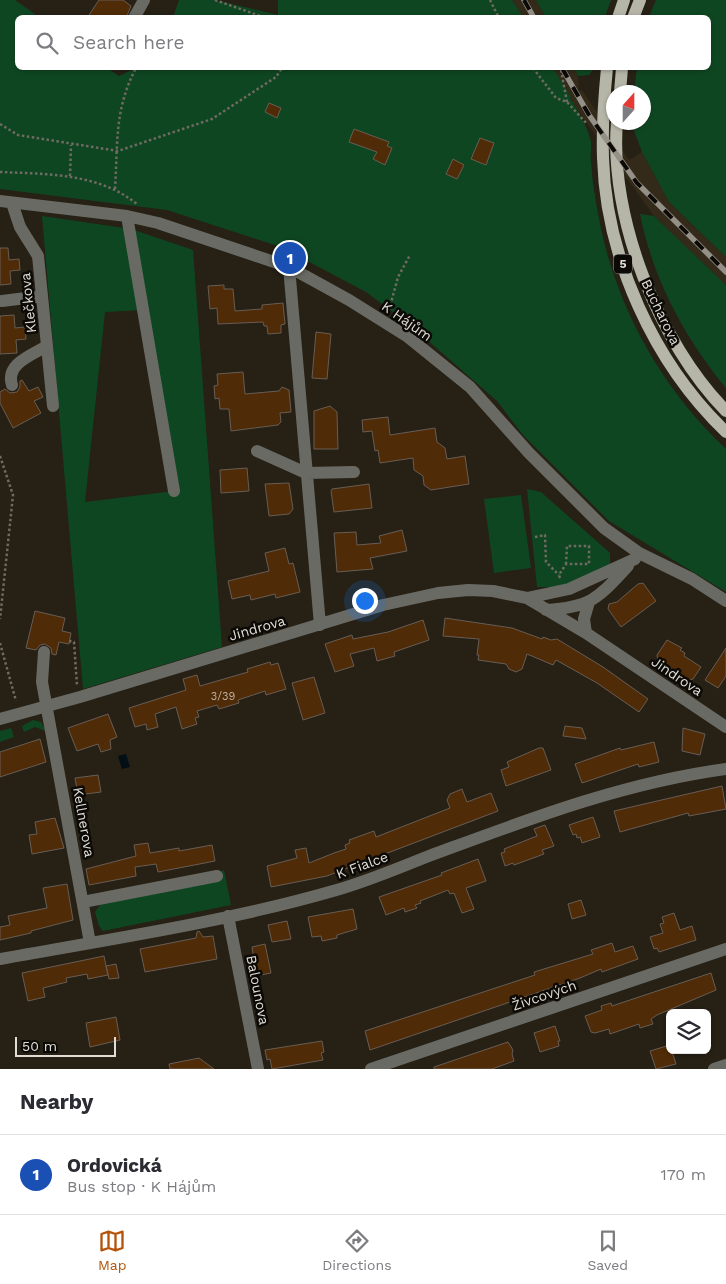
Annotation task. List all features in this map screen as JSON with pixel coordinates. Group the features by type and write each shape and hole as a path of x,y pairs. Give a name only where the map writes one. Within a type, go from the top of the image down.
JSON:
{"main road":[{"path":"619,15 624,0"},
{"path":"635,15 640,0"},
{"name":"Bucharova","path":"607,70 603,117 603,160 607,198 624,269 643,315 657,342 696,397 726,432"},
{"path":"621,85 622,70"},
{"name":"Bucharova","path":"617,130 617,161 623,204 646,285 656,308 681,353 726,411"}],"street":[{"path":"136,15 143,2"},
{"name":"K Hájům","path":"6,202 127,216 158,223 289,267 408,337 470,387 529,453 604,528 637,556 692,579 726,601"},
{"name":"Klečkova","path":"6,202 38,256 53,406"},
{"path":"127,216 174,491"},
{"path":"289,267 320,625"},
{"path":"2,301 42,296"},
{"path":"12,386 11,371 17,364 47,346"},
{"path":"257,451 306,473 354,472"},
{"path":"546,610 568,608 589,602 600,595 637,556"},
{"name":"Jindrova","path":"527,598 569,589 637,556"},
{"name":"Jindrova","path":"0,718 48,706 382,606 438,593 468,590 493,591 527,598 586,634 726,727"},
{"path":"586,634 584,619 589,602"},
{"name":"Kellnerova","path":"44,652 42,682 48,706 90,943"},
{"name":"K Fialce","path":"0,959 228,916 334,891 609,792 689,774 726,769"},
{"path":"83,902 217,876"},
{"name":"Balounova","path":"228,916 258,1069"},
{"name":"Živcových","path":"371,1069 726,949"},
{"path":"714,1069 726,1065"}],"path":[{"path":"215,0 258,15"},
{"path":"490,0 498,15"},
{"path":"115,189 118,119 123,98 135,70"},
{"path":"0,124 18,134 71,145 118,151 212,118 276,77 281,70"},
{"path":"535,70 556,98 567,102 587,124"},
{"path":"561,70 567,102"},
{"path":"70,176 71,145"},
{"path":"0,172 70,176 115,189 137,203 158,223"},
{"path":"387,324 398,278 410,255"},
{"path":"0,456 13,495 0,619"},
{"path":"536,537 544,536 546,562 559,575"},
{"path":"560,585 559,575 566,564 566,546 589,546 589,564 566,564"},
{"path":"69,641 74,642 78,689"},
{"path":"0,643 18,708"}],"shaded area":[{"path":"512,0 536,0 545,15 522,15"},
{"path":"554,70 575,70 578,76 579,91 582,90 606,126 606,130 609,130 629,160 642,152 669,202 726,257 726,285 654,216 576,108"},
{"path":"126,754 130,767 122,769 118,756"}],"green space":[{"path":"0,0 15,0 36,15 15,15 15,70 110,70 119,76 132,70 554,70 571,97 589,136 592,177 600,224 618,287 631,317 663,374 682,401 726,449 726,592 609,521 523,435 497,401 409,324 366,292 281,247 167,210 0,189"},
{"path":"179,0 215,0 278,15 174,15"},
{"path":"278,0 512,0 522,15 278,15"},
{"path":"536,0 611,0 606,15 544,15"},
{"path":"656,0 726,0 726,257 669,202 642,152 634,130 651,130 651,85 635,85 637,70 711,70 711,15 650,15"},
{"path":"575,70 593,70 589,75 578,76"},
{"path":"640,214 654,216 726,285 726,388 697,348 672,306 653,261"},
{"path":"42,216 131,229 193,250 222,647 83,689","holes":["143,310 174,491 85,502 105,312"]},
{"path":"527,489 541,492 610,553 610,567 562,587 537,587"},
{"path":"521,495 531,568 494,573 484,499"},
{"path":"33,720 41,722 46,731 35,727 24,732 22,726"},
{"path":"11,728 14,737 0,742 0,731"},
{"path":"224,870 231,905 103,931 99,926 95,912 100,905"}],"building":[{"path":"99,0 123,0 131,6 127,15 89,15"},
{"path":"269,103 281,108 277,118 265,112"},
{"path":"354,129 389,142 387,146 392,148 385,165 373,159 377,152 349,142"},
{"path":"480,138 494,143 486,165 471,159"},
{"path":"453,159 464,165 457,179 446,174"},
{"path":"0,248 8,248 9,260 19,259 20,270 10,271 11,284 0,285"},
{"path":"224,285 224,289 233,289 235,311 262,309 262,305 283,303 285,324 281,325 281,333 268,334 267,326 264,326 263,322 218,324 217,308 210,309 208,286"},
{"path":"14,315 15,328 25,327 26,339 16,340 17,353 0,354 0,316"},
{"path":"316,332 331,334 327,379 312,378"},
{"path":"243,372 245,394 279,391 282,387 289,390 291,412 280,413 281,422 278,425 231,431 229,409 220,409 219,398 215,399 214,386 218,385 217,374"},
{"path":"22,380 29,391 38,387 43,397 34,401 41,413 13,428 0,403 0,392 5,389 10,393 17,392"},
{"path":"330,406 337,412 338,449 314,449 314,411"},
{"path":"388,417 390,435 435,428 437,442 445,448 447,459 465,456 469,484 431,490 424,485 423,476 414,470 413,458 380,463 378,450 375,451 372,431 363,432 362,420"},
{"path":"247,468 249,491 221,493 220,470"},
{"path":"289,483 293,509 289,514 269,516 265,484"},
{"path":"369,484 372,508 334,512 332,489"},
{"path":"402,530 407,551 370,558 373,569 337,572 334,533 356,532 357,545 381,543 379,536"},
{"path":"285,548 289,564 293,563 300,592 276,598 275,594 251,600 250,595 232,599 228,581 269,571 265,553"},
{"path":"643,583 656,601 621,627 608,609 609,604 617,602 638,584"},
{"path":"35,611 65,618 62,631 71,633 69,644 59,642 56,655 52,654 51,648 45,644 40,645 36,650 26,648"},
{"path":"445,618 512,628 542,639 543,637 551,640 557,639 603,667 648,699 639,712 597,683 556,660 553,665 527,654 522,669 516,672 509,669 506,664 478,660 479,639 443,636"},
{"path":"423,620 429,640 394,652 395,656 377,661 374,648 350,654 354,666 335,672 325,644 352,635 353,639 388,632"},
{"path":"667,640 682,648 680,650 685,653 684,656 701,667 693,679 685,682 684,676 658,661 657,655"},
{"path":"726,648 726,676 718,688 705,680"},
{"path":"270,662 271,665 278,663 286,689 266,695 265,691 238,700 239,703 219,709 217,705 197,711 199,717 195,718 197,724 182,729 176,707 155,714 158,727 147,730 146,724 135,727 129,708 186,690 183,679 197,675 200,686 248,672 247,669"},
{"path":"314,677 325,713 303,720 292,683"},
{"path":"108,714 117,737 110,740 111,749 101,752 98,744 77,751 68,728"},
{"path":"565,726 582,728 586,739 563,736"},
{"path":"683,728 705,734 700,755 682,751"},
{"path":"40,739 46,762 0,777 0,752"},
{"path":"654,742 659,762 639,767 638,764 582,783 575,764 620,748 621,750"},
{"path":"543,748 551,770 506,786 501,770 509,767 507,762"},
{"path":"98,775 101,792 78,795 75,778"},
{"path":"722,786 726,809 689,816 688,813 620,832 614,811"},
{"path":"462,789 467,802 491,793 498,811 327,876 271,887 267,866 297,858 295,850 306,848 309,863 346,849 345,845 350,843 349,840 374,831 376,837 450,808 447,800 450,794"},
{"path":"593,817 600,837 582,843 580,837 577,838 576,834 573,835 569,825"},
{"path":"55,818 64,848 32,854 29,835 37,834 35,822"},
{"path":"545,825 554,846 542,850 544,854 514,865 513,863 505,866 501,853 505,852 504,849 537,836 534,829"},
{"path":"148,843 150,853 179,848 179,851 212,845 215,861 158,872 156,864 135,867 136,876 89,885 86,869 136,856 134,845"},
{"path":"478,859 486,881 466,888 474,909 462,913 454,893 450,894 448,890 420,901 421,903 415,905 417,908 405,912 404,908 386,915 379,897 442,875 441,873"},
{"path":"67,884 73,920 0,940 0,927 10,925 8,916 47,908 43,888"},
{"path":"581,900 586,915 572,919 568,904"},
{"path":"353,909 357,929 337,935 337,938 322,941 321,936 312,937 308,917"},
{"path":"674,913 680,930 692,926 696,940 659,952 657,948 654,949 650,937 663,933 660,924 664,923 662,917"},
{"path":"287,921 291,939 272,942 268,925"},
{"path":"199,931 203,937 213,936 217,959 145,972 140,949 196,938"},
{"path":"612,943 615,952 633,946 638,959 602,972 601,969 580,978 370,1050 365,1031 535,975 534,972 593,954 591,950"},
{"path":"265,944 271,973 256,976 252,947"},
{"path":"104,956 108,975 88,979 87,974 66,978 67,982 43,988 45,997 28,1001 22,973"},
{"path":"116,964 119,978 109,979 106,966"},
{"path":"711,973 716,990 671,1009 666,1009 666,1011 651,1019 653,1024 640,1028 639,1024 610,1034 609,1029 595,1033 591,1032 585,1016 602,1010 601,1006 611,1003 612,1006"},
{"path":"116,1017 120,1040 90,1047 86,1023"},
{"path":"555,1026 560,1041 558,1041 559,1046 540,1052 534,1033"},
{"path":"322,1041 324,1052 321,1053 323,1060 272,1069 270,1059 267,1060 265,1050"},
{"path":"508,1042 513,1050 514,1061 492,1069 434,1069 434,1067"},
{"path":"666,1046 666,1054 673,1054 676,1064 656,1069 650,1051"},
{"path":"199,1058 214,1069 170,1069 169,1064"}],"railway":[{"path":"524,0 532,15"},
{"path":"563,70 589,115 637,183 726,272"}],"place":[{"name":"Ordovická","path":"290,258"}]}
